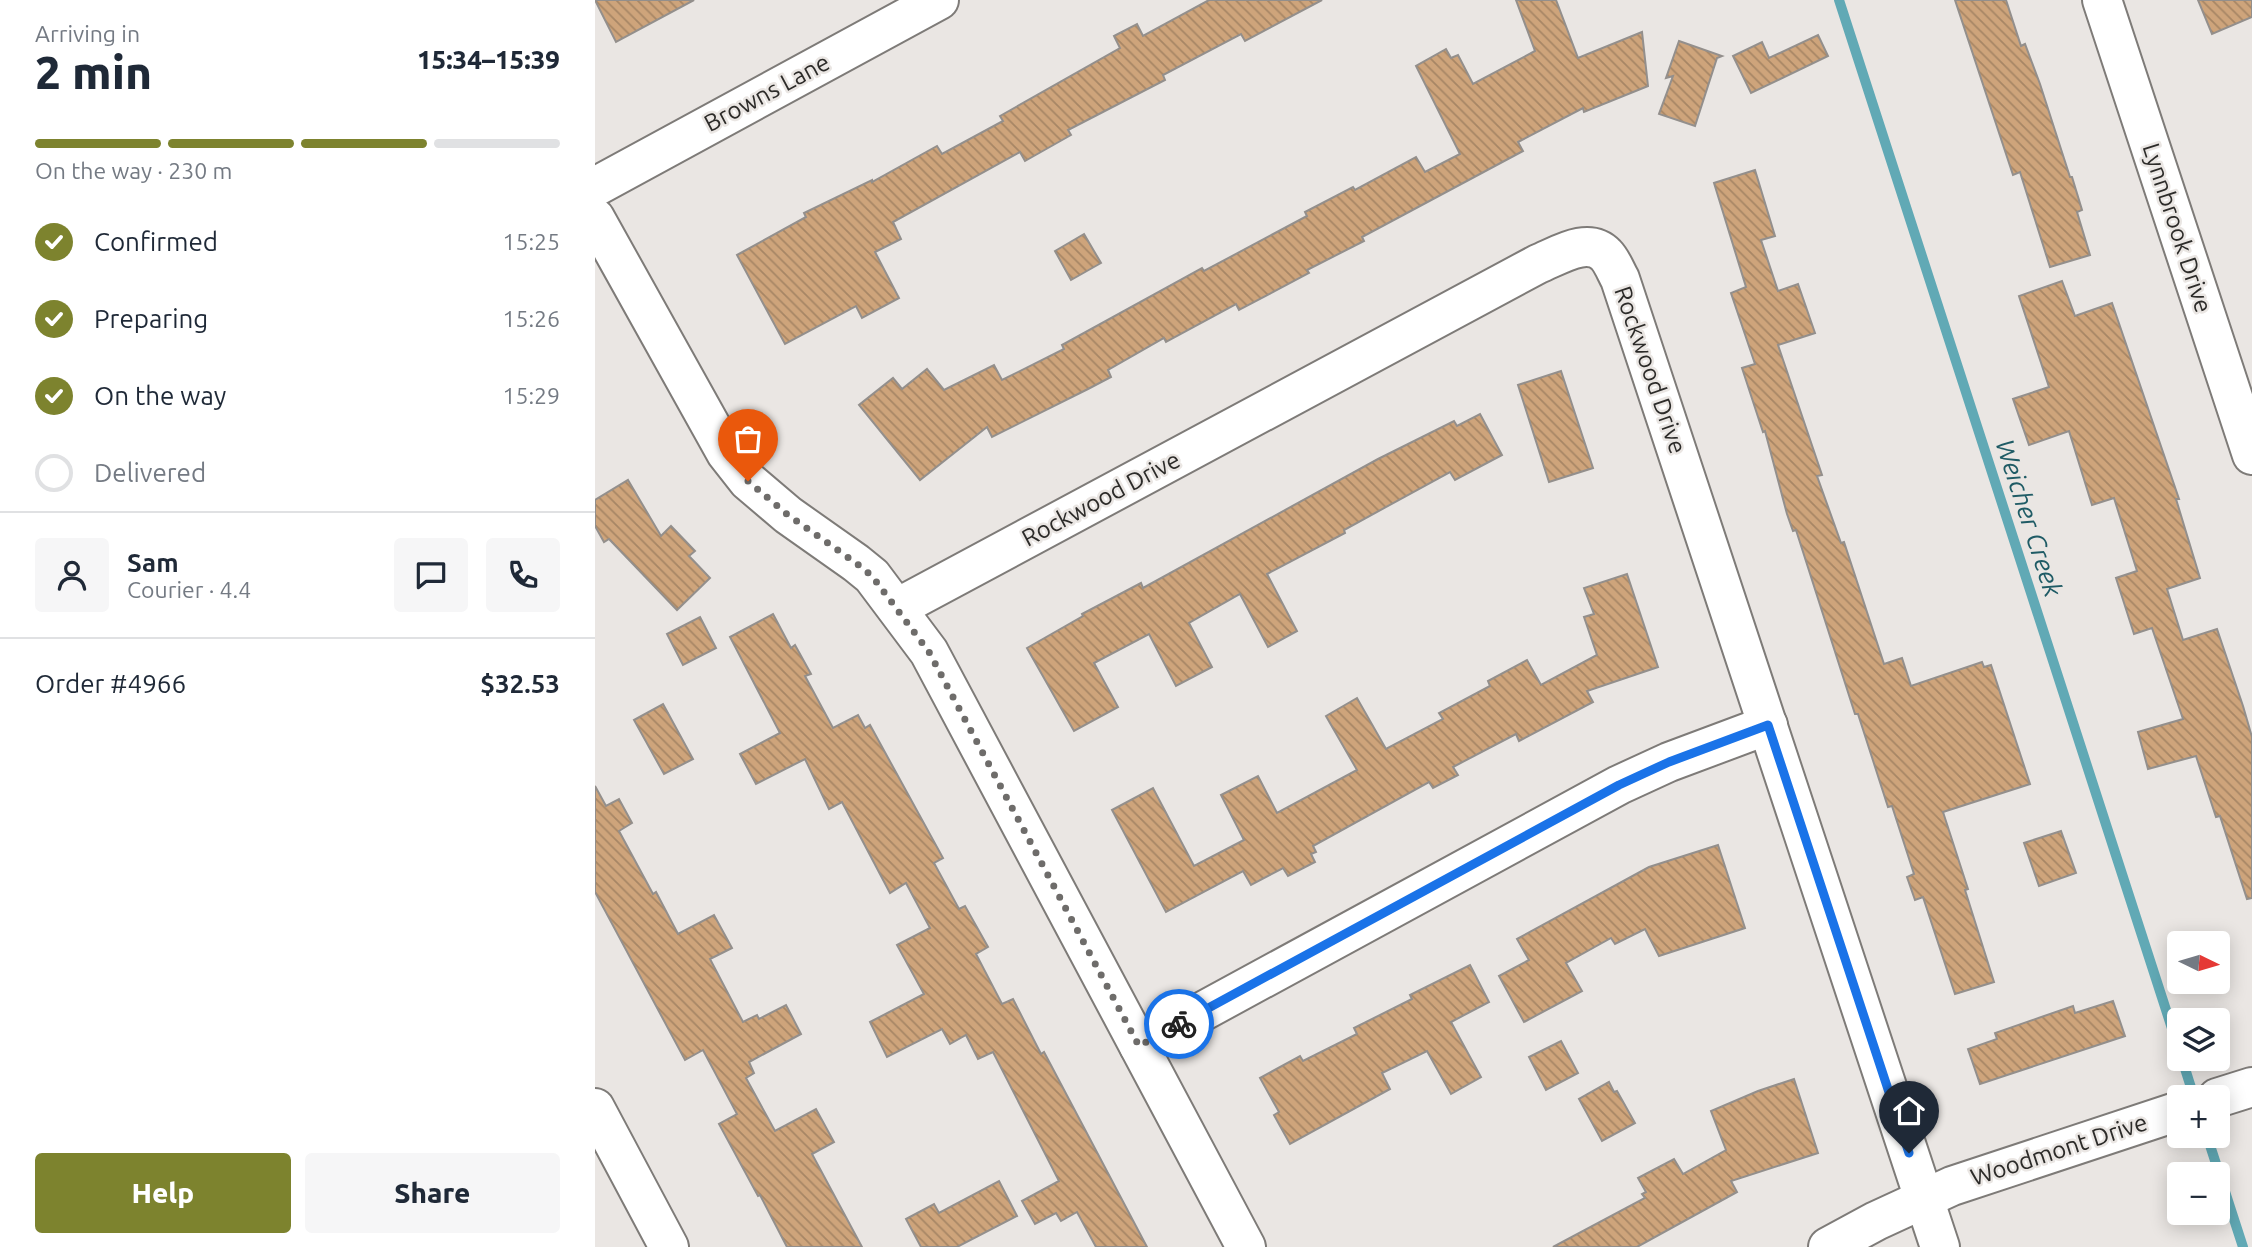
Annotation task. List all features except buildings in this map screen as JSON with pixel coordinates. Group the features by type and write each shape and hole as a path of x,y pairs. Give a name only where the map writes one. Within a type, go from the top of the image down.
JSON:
{"street":[{"name":"Browns Lane","path":"595,187 939,0"},
{"name":"Lynnbrook Drive","path":"2102,0 2240,376 2252,455"},
{"path":"595,218 726,453 748,481 788,515 872,576 929,652 1246,1247"},
{"name":"Rockwood Drive","path":"897,608 1538,264 1590,246 1605,254 1620,279 1940,1247"},
{"path":"1139,1046 1619,785 1669,762 1768,725"},
{"path":"2230,1094 2252,1087"},
{"path":"595,1108 669,1247"},
{"name":"Woodmont Drive","path":"1828,1247 1876,1221 1952,1186 2167,1115"}],"waterway":[{"name":"Weicher Creek","path":"1839,0 2167,1013"},
{"name":"Weicher Creek","path":"2186,1071 2190,1085"},
{"name":"Weicher Creek","path":"2211,1148 2243,1247"}],"way so far":[{"path":"748,481 788,515 872,576 929,652 1139,1046 1179,1024"}],"route":[{"path":"1179,1024 1619,785 1669,762 1768,725 1909,1153"}]}
